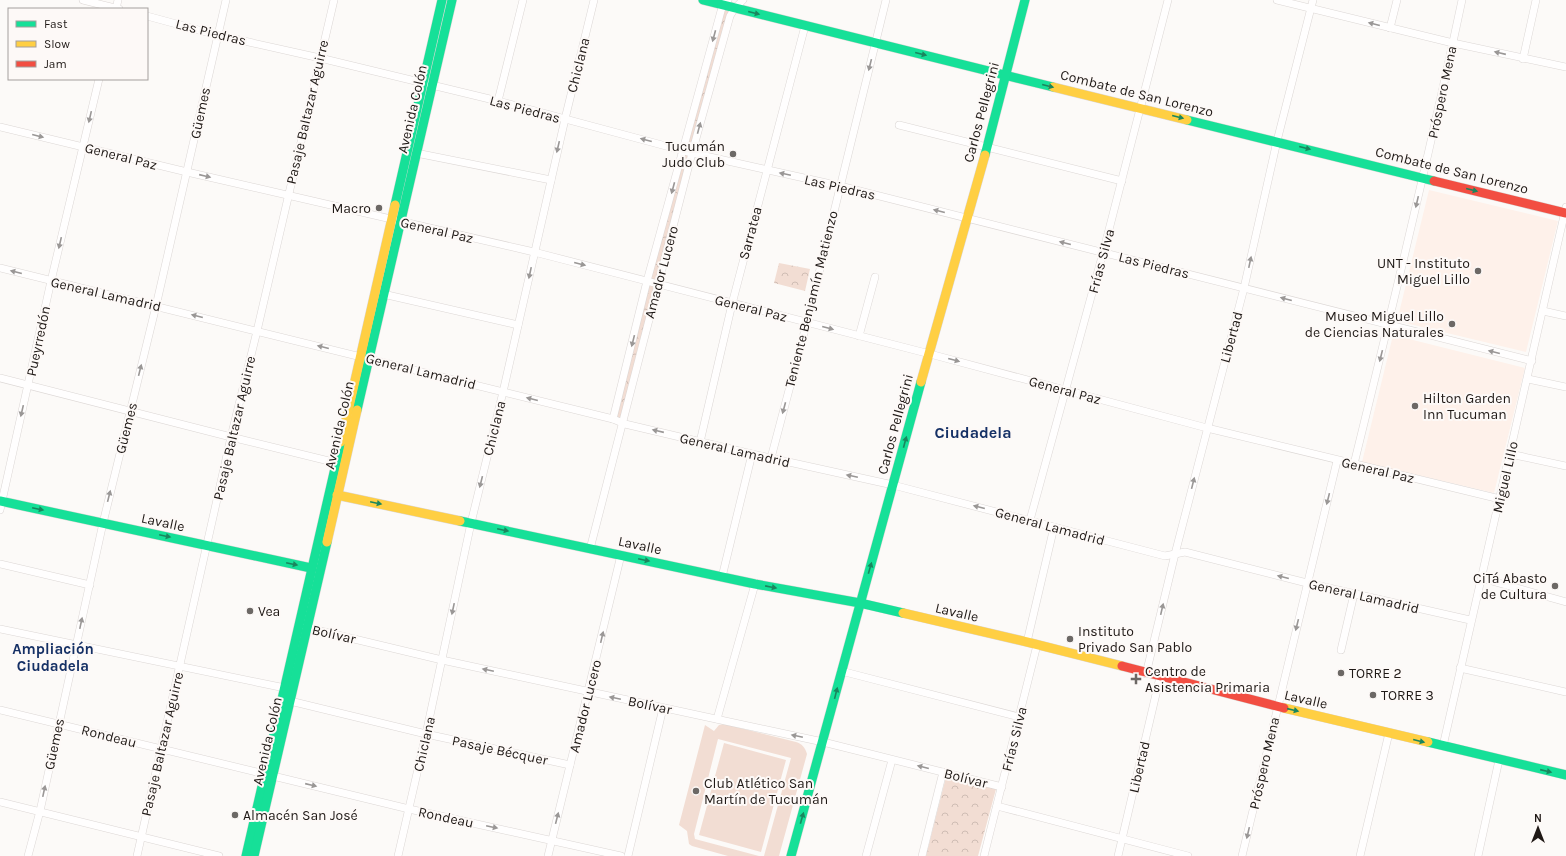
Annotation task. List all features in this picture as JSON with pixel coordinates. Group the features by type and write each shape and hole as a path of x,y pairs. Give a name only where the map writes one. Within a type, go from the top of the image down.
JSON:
{"street":[{"path":"83,0 113,8"},
{"name":"Güemes","path":"28,856 40,811 103,523 156,306 226,0"},
{"name":"Pasaje Baltazar Aguirre","path":"137,856 231,437 334,0"},
{"name":"Avenida Colón","path":"246,856 290,701 303,627 311,568 337,463 383,294 396,221 416,153 442,0"},
{"name":"Avenida Colón","path":"254,856 285,688 321,570 338,495 365,358 396,221 428,85 452,0"},
{"path":"498,101 523,0"},
{"name":"Chiclana","path":"398,856 426,734 471,523 504,392 564,119 594,0"},
{"name":"Combate de San Lorenzo","path":"703,0 726,3 735,8 805,26 1423,178 1565,210"},
{"name":"Amador Lucero","path":"590,549 692,153 730,16 743,0"},
{"name":"Teniente Benjamín Matienzo","path":"771,458 807,322 886,0"},
{"name":"Carlos Pellegrini","path":"791,856 987,147 1025,0"},
{"name":"Frías Silva","path":"1030,520 1122,182 1168,0"},
{"path":"1277,0 1453,43 1566,67"},
{"name":"Libertad","path":"1146,674 1175,554 1244,288 1277,141 1313,0"},
{"path":"1390,28 1396,0"},
{"name":"Próspero Mena","path":"1354,464 1423,178 1462,0"},
{"path":"1523,59 1536,0"},
{"name":"Amador Lucero","path":"613,419 647,281 726,3"},
{"name":"Las Piedras","path":"148,16 218,35 498,101 692,153 840,186 1532,361"},
{"name":"Sarratea","path":"700,442 732,304 805,26"},
{"name":"Pueyrredón","path":"1,504 51,281 99,80"},
{"path":"899,125 1122,182"},
{"name":"General Paz","path":"0,126 187,172 534,252 930,354 1207,428 1337,461 1500,499"},
{"path":"416,153 550,180"},
{"name":"Miguel Lillo","path":"1443,746 1470,620 1500,499 1543,311 1563,235 1565,210"},
{"name":"General Lamadrid","path":"0,268 613,419 622,423 700,442 893,485 1165,556 1185,552 1307,583 1470,620"},
{"path":"859,336 875,277"},
{"path":"383,294 518,325"},
{"path":"1543,311 1566,316"},
{"path":"0,378 337,463"},
{"path":"1528,379 1566,387"},
{"path":"722,576 752,454"},
{"path":"1510,454 1566,466"},
{"name":"Próspero Mena","path":"1242,856 1337,461"},
{"name":"Lavalle","path":"338,495 755,584 860,604 1027,642 1146,674 1566,775"},
{"name":"Lavalle","path":"1,504 103,523 321,570"},
{"path":"1027,642 1054,527"},
{"name":"Amador Lucero","path":"548,856 621,555"},
{"path":"0,564 90,585"},
{"path":"1481,578 1566,602"},
{"path":"717,719 755,584"},
{"path":"1341,650 1354,594"},
{"name":"Bolívar","path":"303,627 442,660 823,742 1002,787"},
{"path":"0,630 285,688"},
{"name":"Frías Silva","path":"984,856 1037,645"},
{"path":"1460,668 1566,692"},
{"path":"841,671 1019,717"},
{"name":"Libertad","path":"1118,856 1160,677"},
{"name":"Pasaje Bécquer","path":"290,701 426,734 570,765"},
{"path":"628,856 663,708"},
{"name":"Rondeau","path":"0,710 409,809 621,856"},
{"path":"1360,856 1389,733"},
{"path":"866,856 892,760"},
{"path":"1478,856 1500,760"},
{"path":"922,856 943,772"},
{"path":"0,802 219,856"},
{"name":"Bolívar","path":"997,806 1188,856"}],"shaded area":[{"name":"UNT - Instituto Miguel Lillo","path":"1429,190 1558,221 1526,352 1397,321"},
{"path":"1393,335 1525,368 1494,493 1362,462"}],"green space":[{"path":"725,8 730,10 691,149 686,147"},
{"path":"685,153 689,154 657,281 650,279"},
{"path":"779,263 810,269 805,291 774,283"},
{"path":"649,284 655,286 621,419 616,417"},
{"name":"Club Atlético San Martín de Tucumán","path":"724,724 796,742 803,746 807,754 779,856 764,856 791,758 718,739 694,834 695,839 759,856 728,856 692,846 689,844 687,831 679,825 705,725 714,731 719,725"},
{"path":"724,743 786,760 761,852 699,835"},
{"path":"946,777 996,789 978,856 926,856"}],"traffic: fast":[{"path":"395,205 442,0"},
{"path":"357,410 452,0"},
{"path":"703,0 1053,87"},
{"path":"985,155 1025,0"},
{"path":"1187,120 1434,181"},
{"path":"791,856 921,382"},
{"path":"246,856 341,442"},
{"path":"0,501 311,568"},
{"path":"460,521 755,584 860,603 903,613"},
{"path":"254,856 327,542"},
{"path":"1428,742 1566,775"}],"traffic: slow":[{"path":"1053,87 1187,120"},
{"path":"921,382 985,155"},
{"path":"341,442 395,205"},
{"path":"327,542 357,410"},
{"path":"337,495 460,521"},
{"path":"903,613 1122,666"},
{"path":"1284,708 1428,742"}],"traffic: jam":[{"path":"1434,181 1565,213"},
{"path":"1122,666 1284,708"}],"place":[{"name":"Tucumán Judo Club","path":"733,154"},
{"name":"Macro","path":"379,208"},
{"name":"UNT - Instituto Miguel Lillo","path":"1478,271"},
{"name":"Museo Miguel Lillo de Ciencias Naturales","path":"1452,324"},
{"name":"Hilton Garden Inn Tucuman","path":"1415,406"},
{"name":"CiTá Abasto de Cultura","path":"1555,586"},
{"name":"Vea","path":"250,611"},
{"name":"Instituto Privado San Pablo","path":"1070,639"},
{"name":"TORRE 2","path":"1341,673"},
{"name":"Centro de Asistencia Primaria","path":"1136,679"},
{"name":"TORRE 3","path":"1373,695"},
{"name":"Club Atlético San Martín de Tucumán","path":"696,791"},
{"name":"Almacén San José","path":"235,815"}],"district":[{"name":"Ciudadela","path":"973,432"},
{"name":"Ampliación Ciudadela","path":"53,658"}]}
